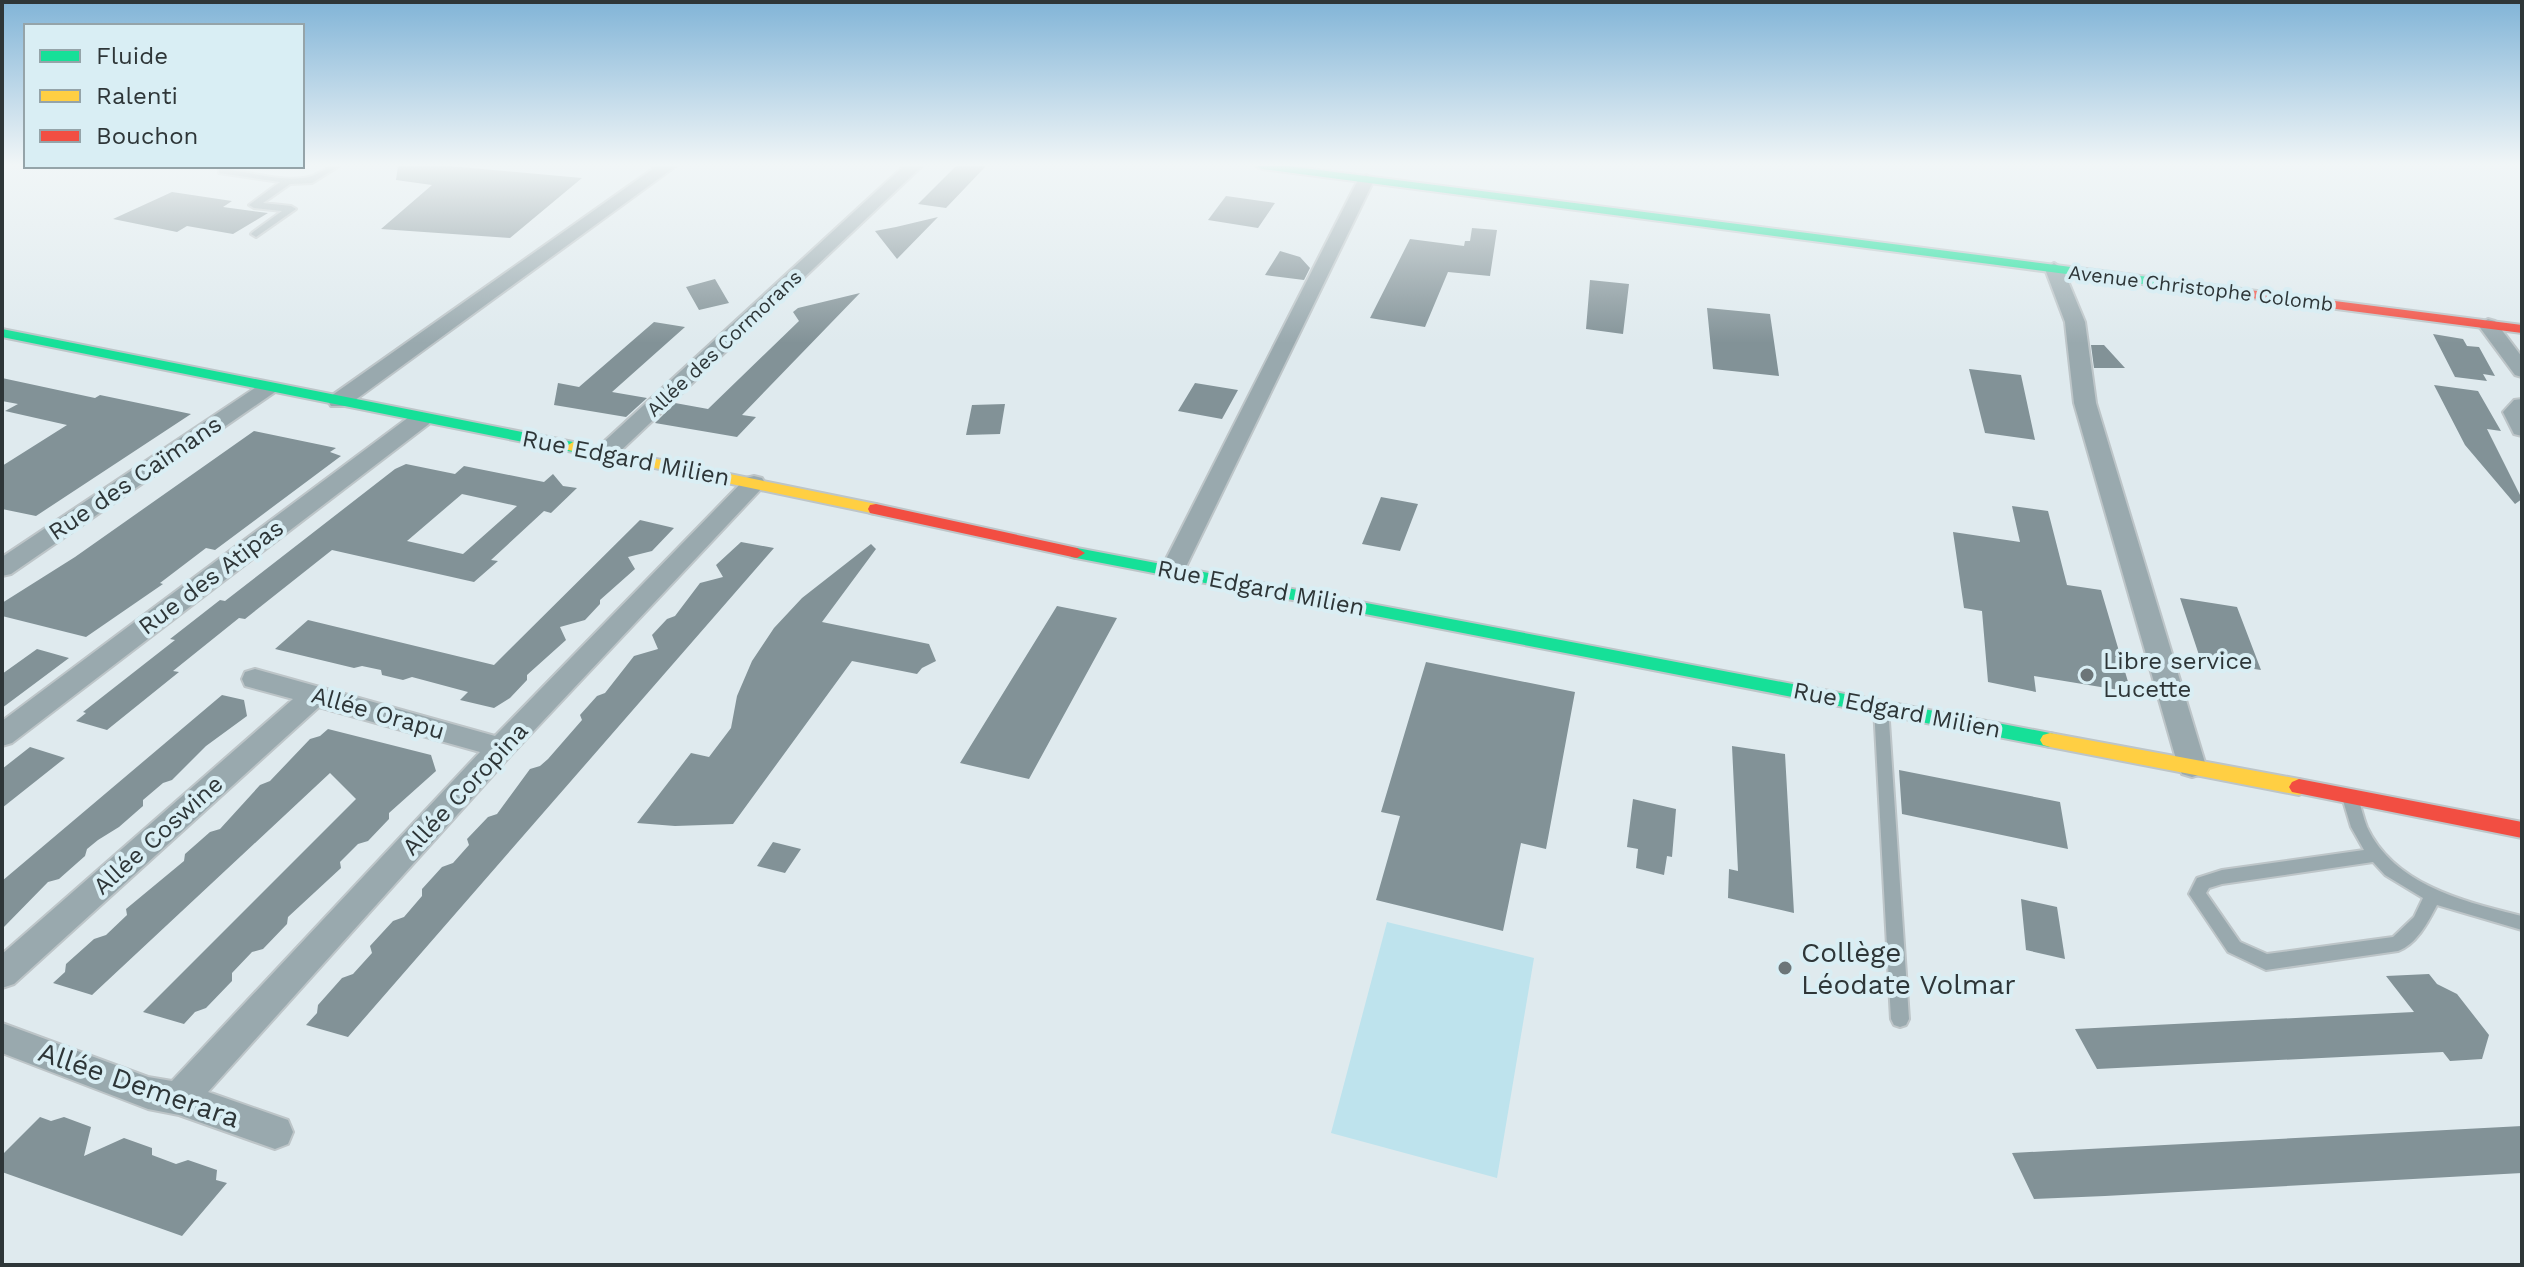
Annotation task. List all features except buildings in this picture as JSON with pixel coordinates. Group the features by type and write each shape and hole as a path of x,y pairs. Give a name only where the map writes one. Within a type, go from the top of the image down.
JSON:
{"street":[{"path":"339,401 585,225"},
{"name":"Allée des Cormorans","path":"604,454 850,225"},
{"path":"1172,571 1344,225"},
{"name":"Avenue Christophe Colomb","path":"1715,225 2522,329"},
{"path":"2054,269 2075,322 2085,403 2192,766"},
{"path":"2488,325 2522,371"},
{"name":"Rue Edgard Milien","path":"2,333 754,483 1172,571 2522,830"},
{"name":"Rue des Caïmans","path":"2,568 268,388"},
{"path":"2522,405 2514,412 2522,429"},
{"name":"Rue des Atipas","path":"2,736 421,419"},
{"name":"Allée Coropina","path":"179,1099 501,748 754,483"},
{"name":"Allée Orapu","path":"255,679 501,748"},
{"name":"Allée Coswine","path":"2,974 315,695"},
{"name":"Allée Demerara","path":"2,1038 148,1093 179,1099 275,1132"}],"lane":[{"path":"256,234 268,225"},
{"path":"1881,707 1900,1019"},
{"path":"2350,797 2354,821 2373,855 2399,878 2433,896 2522,923"},
{"path":"2373,855 2222,877 2203,883 2197,894 2234,947 2266,962 2398,944 2420,922 2433,896"}],"shaded area":[{"path":"1387,922 1534,958 1497,1178 1331,1133"}],"traffic: fast":[{"path":"1718,225 2211,289"},
{"path":"2,333 573,447"},
{"path":"1077,553 2050,740"}],"traffic: slow":[{"path":"573,447 876,509"},
{"path":"2050,740 2299,787"}],"traffic: jam":[{"path":"2211,289 2522,329"},
{"path":"876,509 1077,553"},
{"path":"2299,787 2522,830"}],"place":[{"name":"Libre service Lucette","path":"2087,675"},
{"name":"Collège Léodate Volmar","path":"1785,968"}]}
